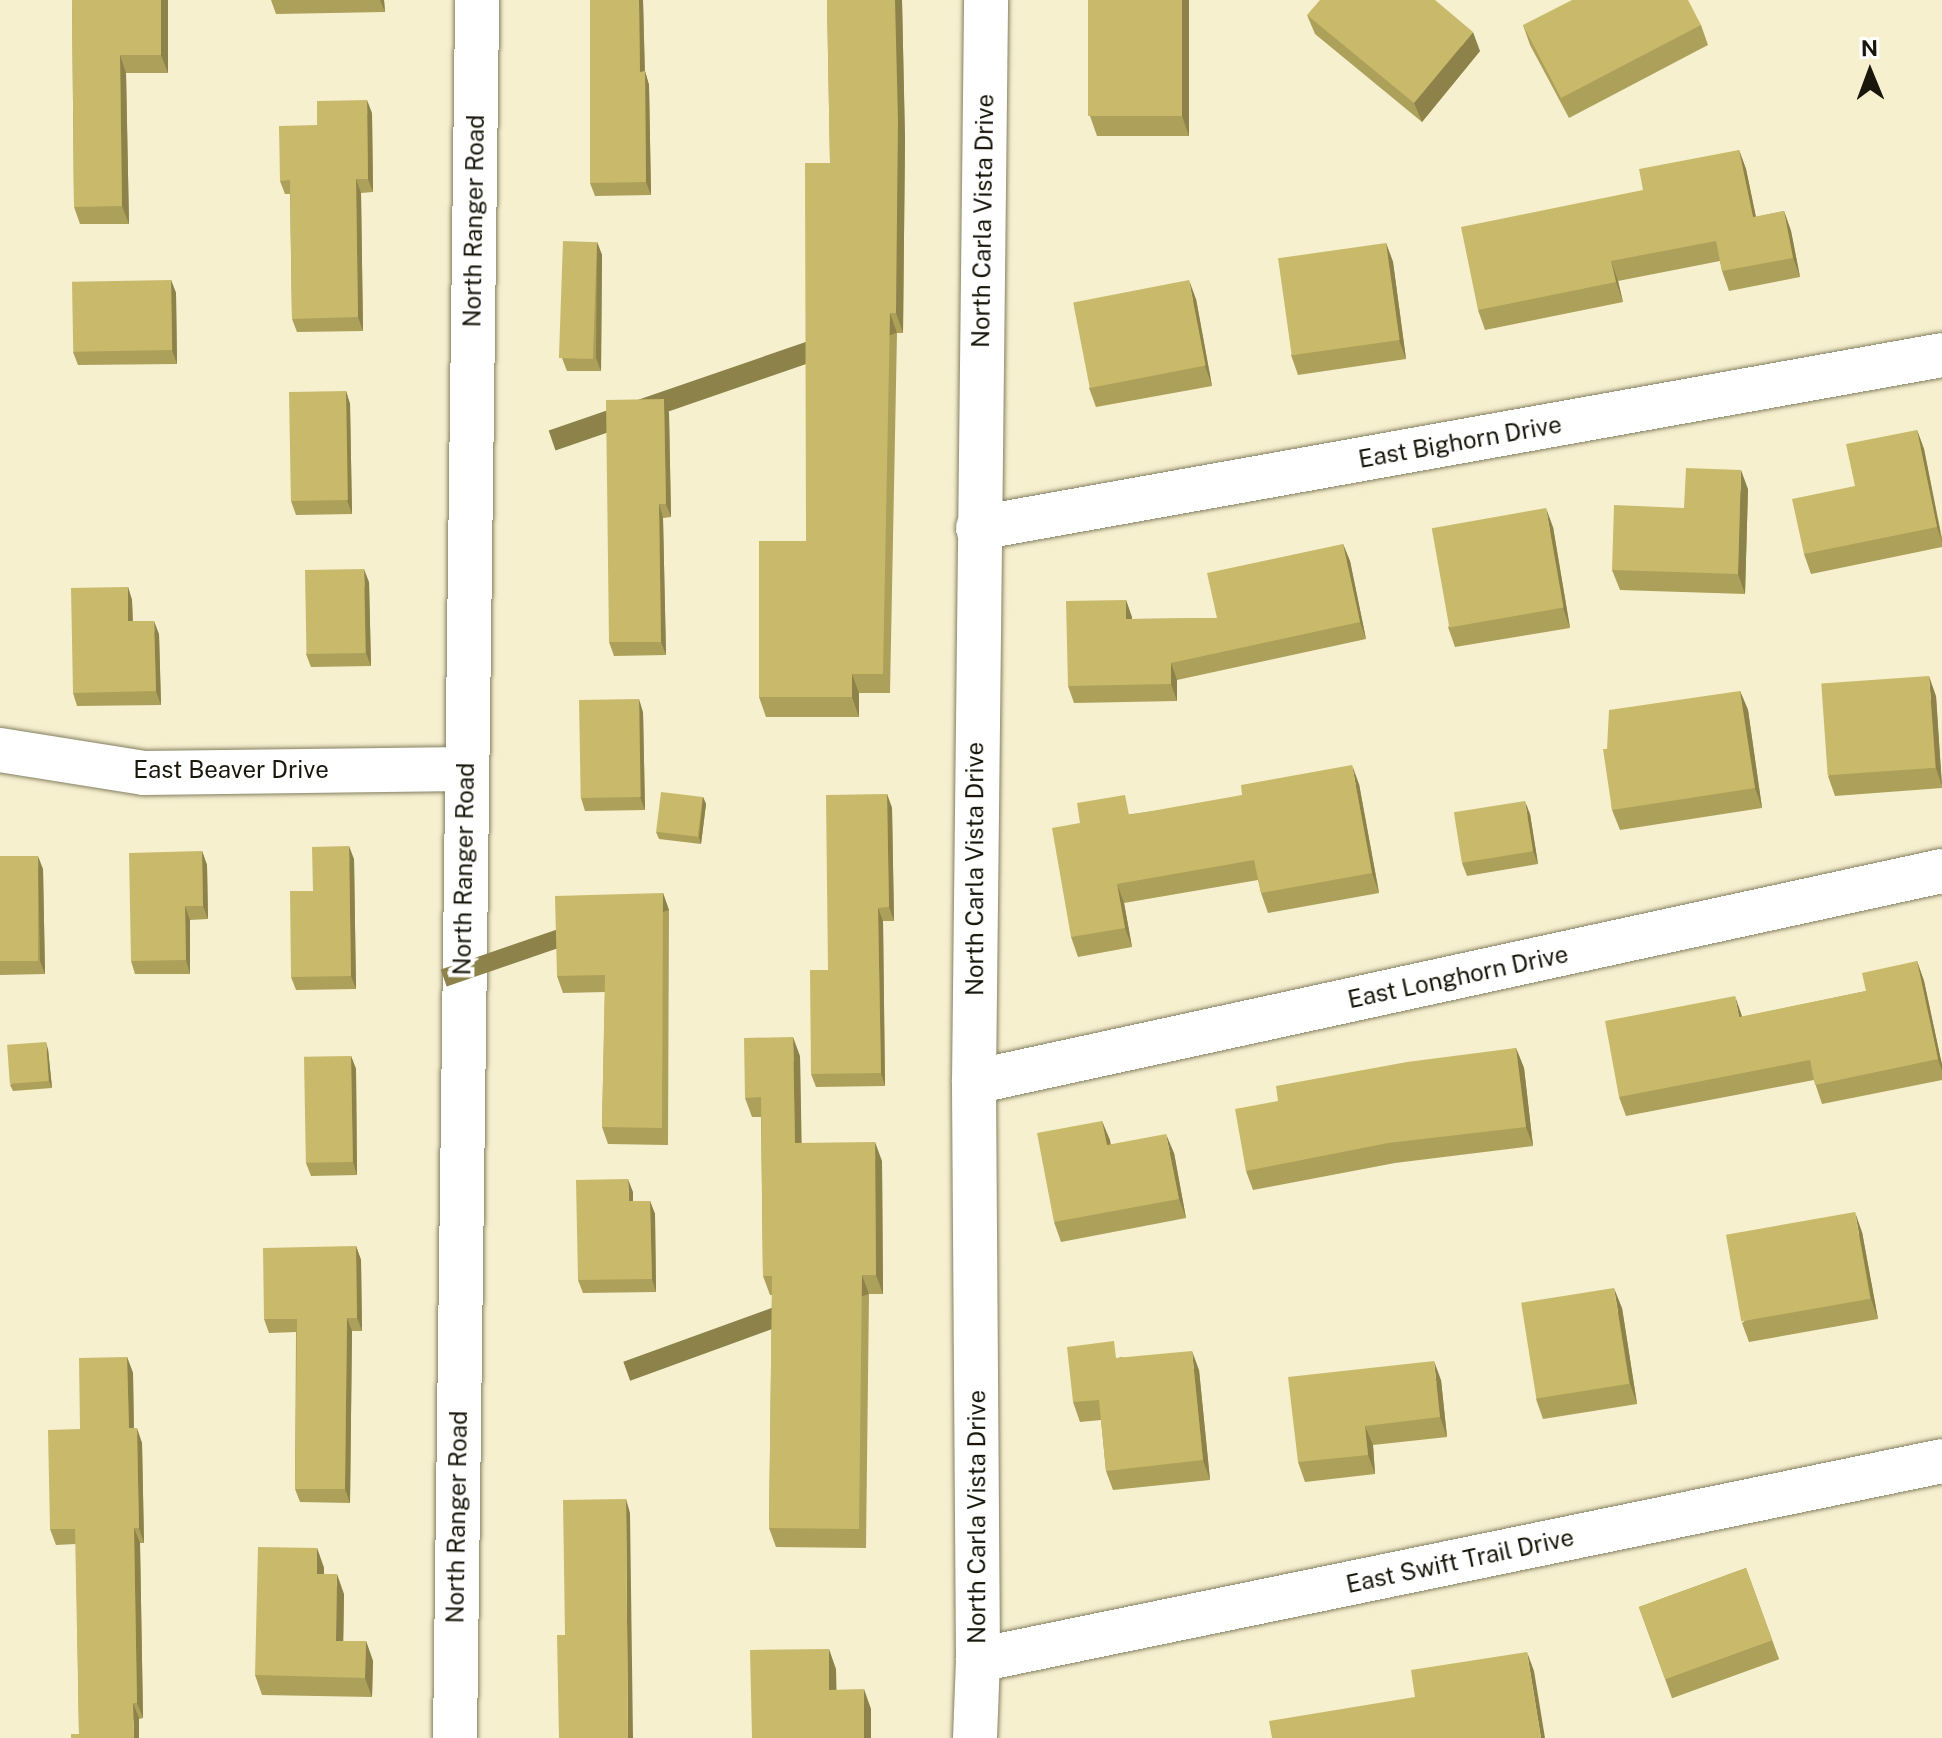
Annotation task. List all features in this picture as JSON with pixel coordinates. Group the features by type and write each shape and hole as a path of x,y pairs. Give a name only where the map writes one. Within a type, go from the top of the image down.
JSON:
{"street":[{"name":"North Ranger Road","path":"455,1738 477,0"},
{"name":"North Carla Vista Drive","path":"975,1738 978,1660 974,1082 986,0"},
{"name":"East Bighorn Drive","path":"978,528 1942,355"},
{"name":"East Beaver Drive","path":"0,750 144,773 465,769"},
{"name":"East Longhorn Drive","path":"974,1082 1942,871"},
{"name":"East Swift Trail Drive","path":"978,1660 1942,1461"}],"building":[{"path":"72,0 161,0 161,55 120,55 122,206 74,207"},
{"path":"590,0 639,0 640,72 645,71 646,182 590,183"},
{"path":"827,0 895,0 898,120 896,313 890,313 883,674 852,674 852,697 759,697 759,541 806,541 805,163 830,163"},
{"path":"1088,0 1182,0 1182,116 1088,116"},
{"path":"1320,0 1435,0 1473,32 1414,103 1307,15"},
{"path":"1572,0 1688,0 1701,25 1561,98 1523,25"},
{"path":"367,100 368,179 356,179 358,317 292,319 290,180 280,181 279,126 317,125 317,101"},
{"path":"1739,150 1753,217 1784,211 1793,258 1722,271 1716,241 1611,261 1616,282 1478,310 1461,227 1643,190 1639,169"},
{"path":"563,241 597,242 593,359 559,358"},
{"path":"1386,243 1400,340 1292,355 1278,258"},
{"path":"171,280 172,350 73,352 72,282"},
{"path":"1189,280 1206,365 1090,388 1073,303"},
{"path":"346,391 348,500 291,501 289,392"},
{"path":"664,399 666,504 659,504 661,642 609,642 606,400"},
{"path":"1917,430 1937,527 1804,554 1792,499 1855,486 1846,444"},
{"path":"1686,468 1741,470 1738,574 1612,570 1614,505 1684,508"},
{"path":"1546,508 1564,607 1449,628 1432,528"},
{"path":"1343,544 1360,622 1171,663 1171,684 1068,686 1066,601 1126,600 1126,619 1217,618 1207,573"},
{"path":"364,569 365,653 306,654 305,570"},
{"path":"128,587 128,621 154,621 156,691 73,693 71,588"},
{"path":"1929,676 1935,768 1828,775 1821,684"},
{"path":"1740,691 1755,788 1612,810 1603,749 1607,749 1609,710"},
{"path":"639,699 641,797 581,798 579,700"},
{"path":"1352,765 1372,873 1261,893 1254,860 1117,884 1125,928 1071,937 1052,828 1080,823 1077,803 1125,795 1129,815 1242,795 1241,785"},
{"path":"661,792 703,797 698,837 656,832"},
{"path":"887,794 889,907 878,908 881,1073 811,1074 810,970 828,970 826,795"},
{"path":"1525,801 1533,851 1462,863 1454,812"},
{"path":"349,846 351,976 291,977 290,891 313,891 312,847"},
{"path":"202,851 203,906 185,906 186,960 131,961 129,853"},
{"path":"0,856 38,856 38,961 0,961"},
{"path":"663,893 662,1128 602,1127 605,975 557,976 555,896"},
{"path":"1917,961 1938,1059 1815,1085 1810,1060 1619,1097 1605,1021 1735,996 1739,1017 1866,991 1862,973"},
{"path":"793,1037 795,1143 875,1142 876,1275 862,1275 859,1529 769,1528 772,1276 763,1276 761,1097 745,1098 744,1038"},
{"path":"46,1042 49,1081 10,1084 7,1045"},
{"path":"1516,1048 1526,1127 1388,1143 1246,1171 1235,1109 1278,1101 1276,1086 1407,1062"},
{"path":"351,1056 353,1162 306,1163 304,1057"},
{"path":"1102,1121 1107,1145 1166,1134 1179,1199 1054,1222 1037,1133"},
{"path":"628,1179 629,1201 650,1201 652,1279 578,1280 576,1180"},
{"path":"1855,1212 1870,1299 1741,1321 1726,1235"},
{"path":"356,1246 357,1318 347,1318 345,1489 295,1489 297,1319 264,1319 263,1248"},
{"path":"1614,1288 1629,1384 1536,1399 1521,1303"},
{"path":"1114,1341 1116,1358 1192,1351 1203,1460 1106,1471 1099,1400 1073,1402 1067,1347"},
{"path":"127,1357 129,1428 137,1428 139,1528 134,1528 137,1703 133,1703 134,1738 71,1738 71,1734 79,1734 75,1529 50,1529 48,1430 80,1429 79,1358"},
{"path":"1434,1361 1440,1417 1365,1426 1368,1455 1298,1462 1288,1377"},
{"path":"626,1499 628,1738 559,1738 557,1635 565,1635 563,1500"},
{"path":"258,1547 317,1548 317,1574 337,1574 336,1641 366,1641 365,1678 255,1675"},
{"path":"1746,1568 1772,1640 1665,1679 1639,1607"},
{"path":"829,1649 829,1690 864,1689 864,1738 752,1738 750,1650"},
{"path":"1527,1652 1541,1738 1272,1738 1269,1721 1415,1697 1411,1670"}]}
